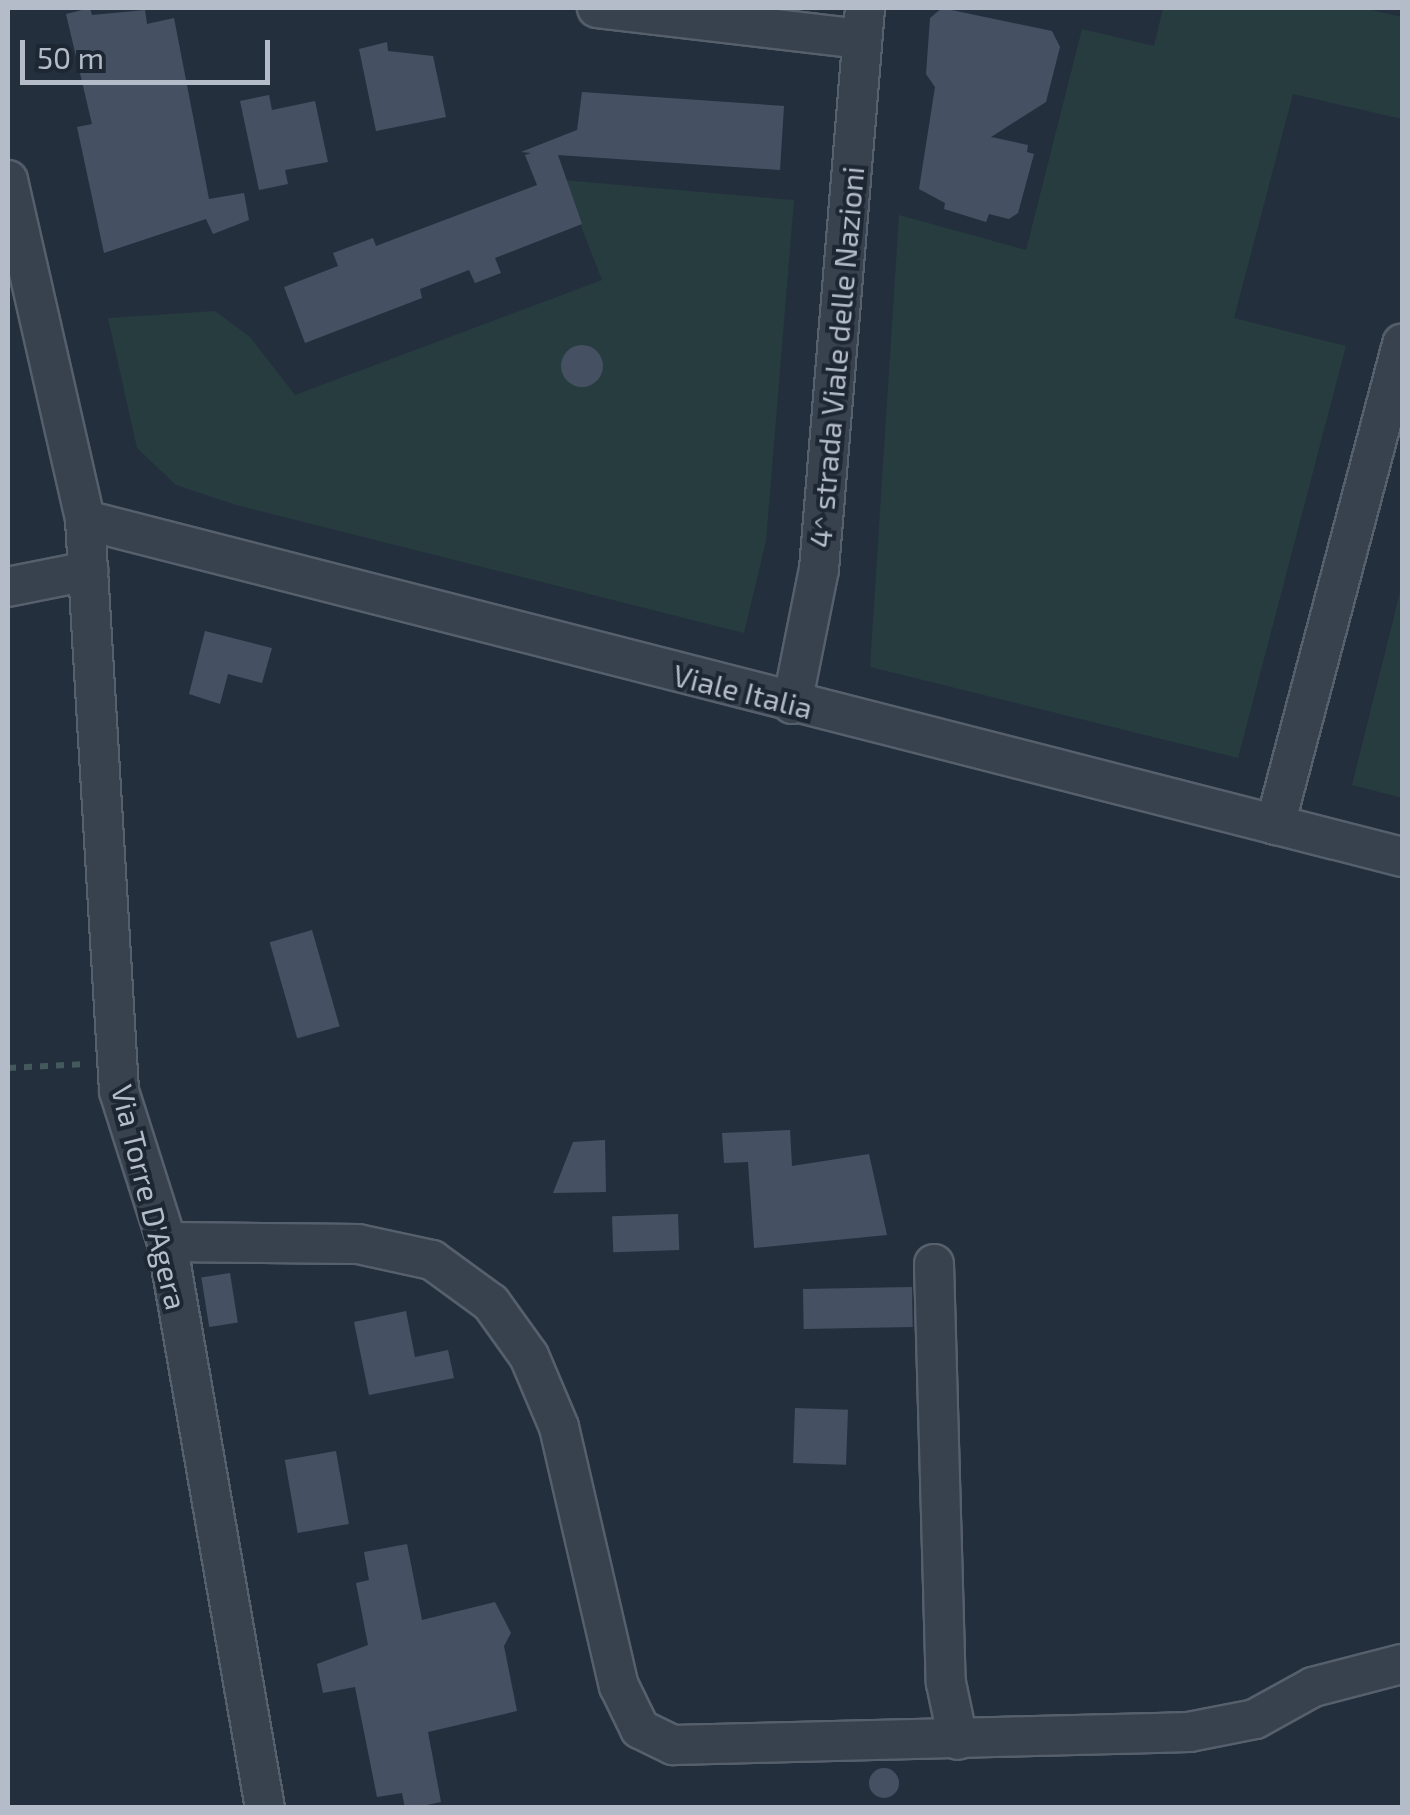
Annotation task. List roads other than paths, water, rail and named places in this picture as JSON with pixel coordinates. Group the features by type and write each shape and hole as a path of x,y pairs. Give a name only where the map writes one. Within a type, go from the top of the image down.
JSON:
{"street":[{"path":"597,8 863,23"},
{"name":"4^ strada Viale delle Nazioni","path":"792,704 818,569 863,23"},
{"name":"Via Torre D'Agera","path":"8,180 85,520 119,1091 167,1242 265,1808"},
{"path":"1276,825 1402,343"},
{"name":"Viale Italia","path":"85,520 1402,857"},
{"path":"8,587 88,571"},
{"path":"167,1242 358,1244 432,1260 490,1304 530,1356 559,1427 619,1686 640,1729 672,1745 1188,1732 1255,1719 1312,1687 1402,1664"},
{"path":"934,1264 946,1683 958,1740"}]}
